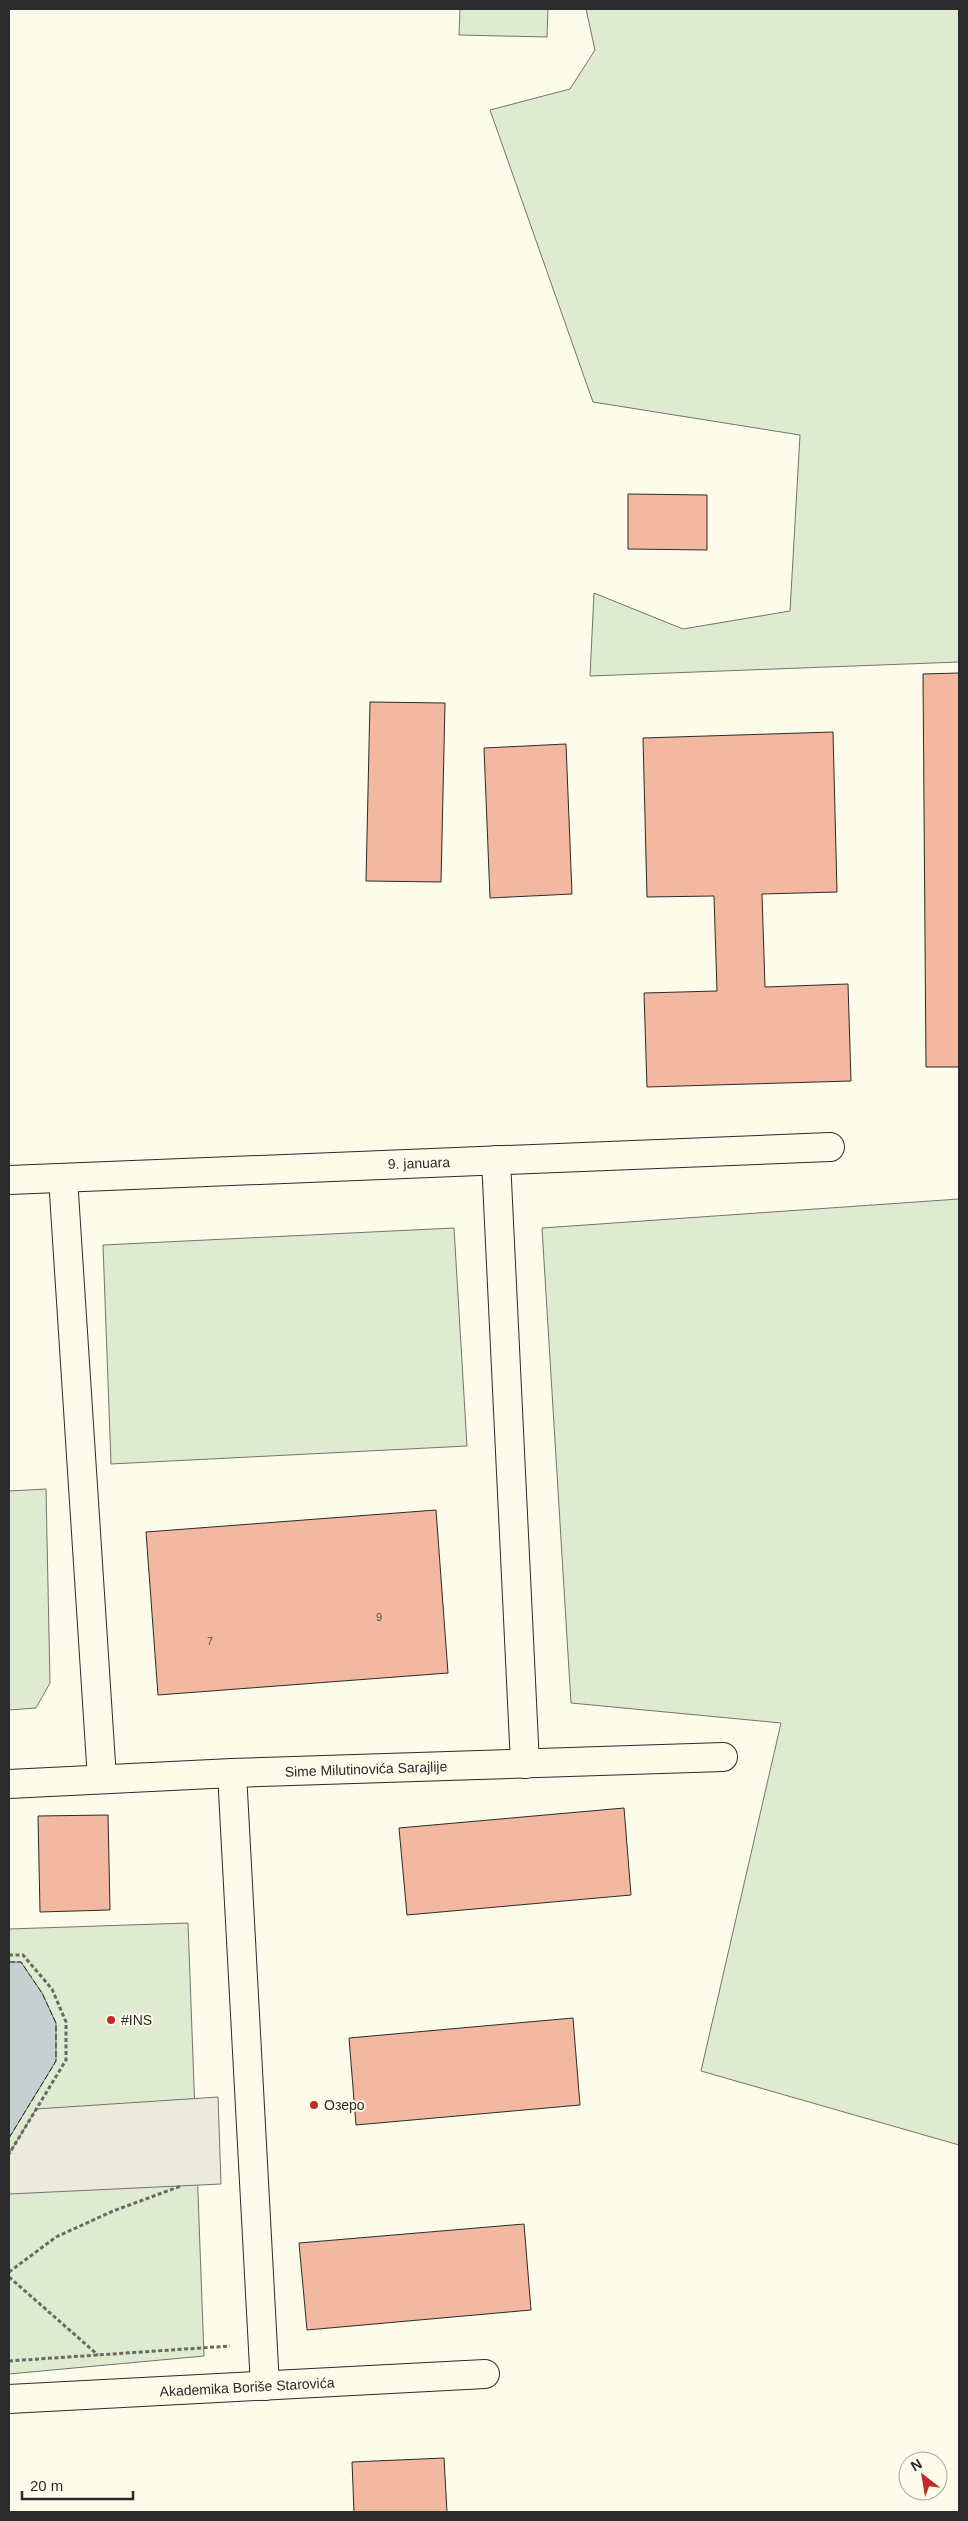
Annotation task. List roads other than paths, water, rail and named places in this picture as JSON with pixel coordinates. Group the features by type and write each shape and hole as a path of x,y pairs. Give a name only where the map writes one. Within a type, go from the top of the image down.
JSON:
{"street":[{"name":"9. januara","path":"9,1180 830,1147"},
{"path":"496,1160 525,1764"},
{"path":"63,1178 102,1780"},
{"name":"Sime Milutinovića Sarajlije","path":"9,1784 232,1773 723,1757"},
{"path":"232,1773 265,2386"},
{"name":"Akademika Boriše Starovića","path":"9,2399 485,2374"}],"place":[{"name":"#INS","path":"111,2020"},
{"name":"Озеро","path":"314,2105"}]}
